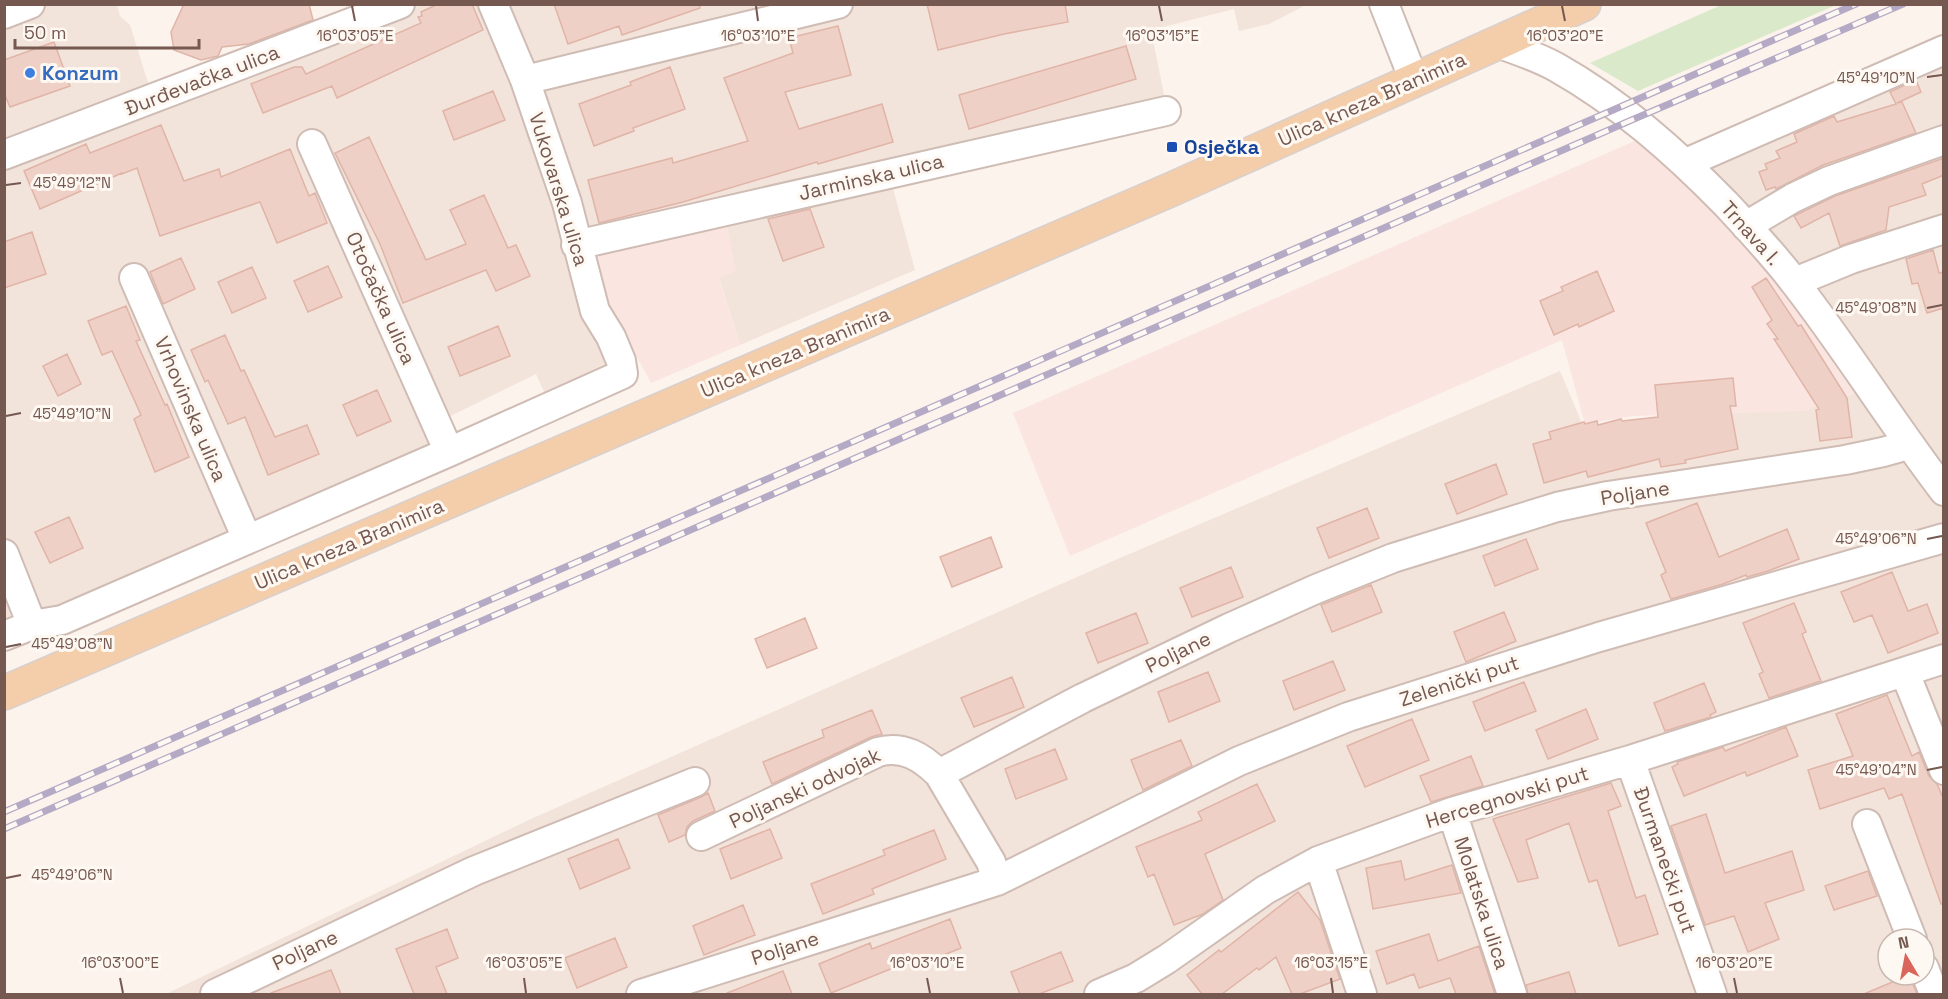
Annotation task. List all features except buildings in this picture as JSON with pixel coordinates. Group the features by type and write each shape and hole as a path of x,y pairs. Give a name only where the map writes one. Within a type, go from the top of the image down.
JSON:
{"main road":[{"name":"Ulica kneza Branimira","path":"4,693 1170,190 1584,4"}],"street":[{"path":"4,14 30,4"},
{"name":"Đurđevačka ulica","path":"4,155 400,4"},
{"name":"Vukovarska ulica","path":"449,452 623,374 621,361 611,337 595,311 576,245 567,203 525,80 493,4"},
{"path":"525,80 838,4"},
{"path":"1384,4 1413,80"},
{"name":"Trnava I.","path":"1497,43 1555,66 1634,119 1686,163 1746,226 1794,282 1925,455 1944,491"},
{"path":"1686,163 1944,50"},
{"name":"Jarminska ulica","path":"576,245 1166,111"},
{"path":"1746,226 1793,198 1829,181 1944,140"},
{"name":"Otočačka ulica","path":"312,144 449,452"},
{"path":"1794,282 1944,229"},
{"name":"Vrhovinska ulica","path":"134,278 247,539"},
{"path":"4,636 32,625 62,620 449,452"},
{"name":"Poljane","path":"939,774 1083,698 1229,628 1393,558 1557,507 1608,496 1845,460 1925,455"},
{"name":"Zelenički put","path":"997,881 1239,761 1348,717 1599,637 1944,538"},
{"path":"4,554 32,625"},
{"name":"Hercegnovski put","path":"1098,994 1136,978 1265,890 1318,861 1452,812 1630,760 1944,659"},
{"path":"1905,673 1944,770"},
{"name":"Poljanski odvojak","path":"701,836 878,752 889,749 907,751 926,761 939,774"},
{"name":"Đurmanečki put","path":"1630,760 1712,994"},
{"path":"939,774 991,862 997,881"},
{"name":"Poljane","path":"215,994 474,871 695,782"},
{"name":"Molatska ulica","path":"1452,812 1512,994"},
{"path":"1867,824 1907,927"},
{"path":"1318,861 1362,994"},
{"name":"Poljane","path":"641,994 997,881"}],"shaded area":[{"path":"5,5 117,5 120,16 130,25 155,105 421,5 1306,5 1269,24 1239,31 1234,9 1151,30 1166,105 887,166 915,270 740,345 719,277 723,205 608,360 602,375 548,400 536,374 428,427 434,448 5,629"},
{"path":"1943,42 1943,994 166,994 531,819 1120,558 1560,371 1583,426 1817,406 1858,392 1668,163"},
{"path":"1637,140 1668,163 1768,267 1859,391 1805,411 1633,416 1585,424 1562,340 1070,556 1013,413"},
{"path":"726,219 736,271 719,278 740,345 651,383 603,295 592,251"}],"green space":[{"path":"1836,5 1638,91 1590,63 1719,6"}],"railway":[{"path":"4,812 1856,4"},
{"path":"4,829 1903,4"}],"place":[{"name":"Konzum","path":"30,73"},
{"name":"Osječka","path":"1172,147"}]}
